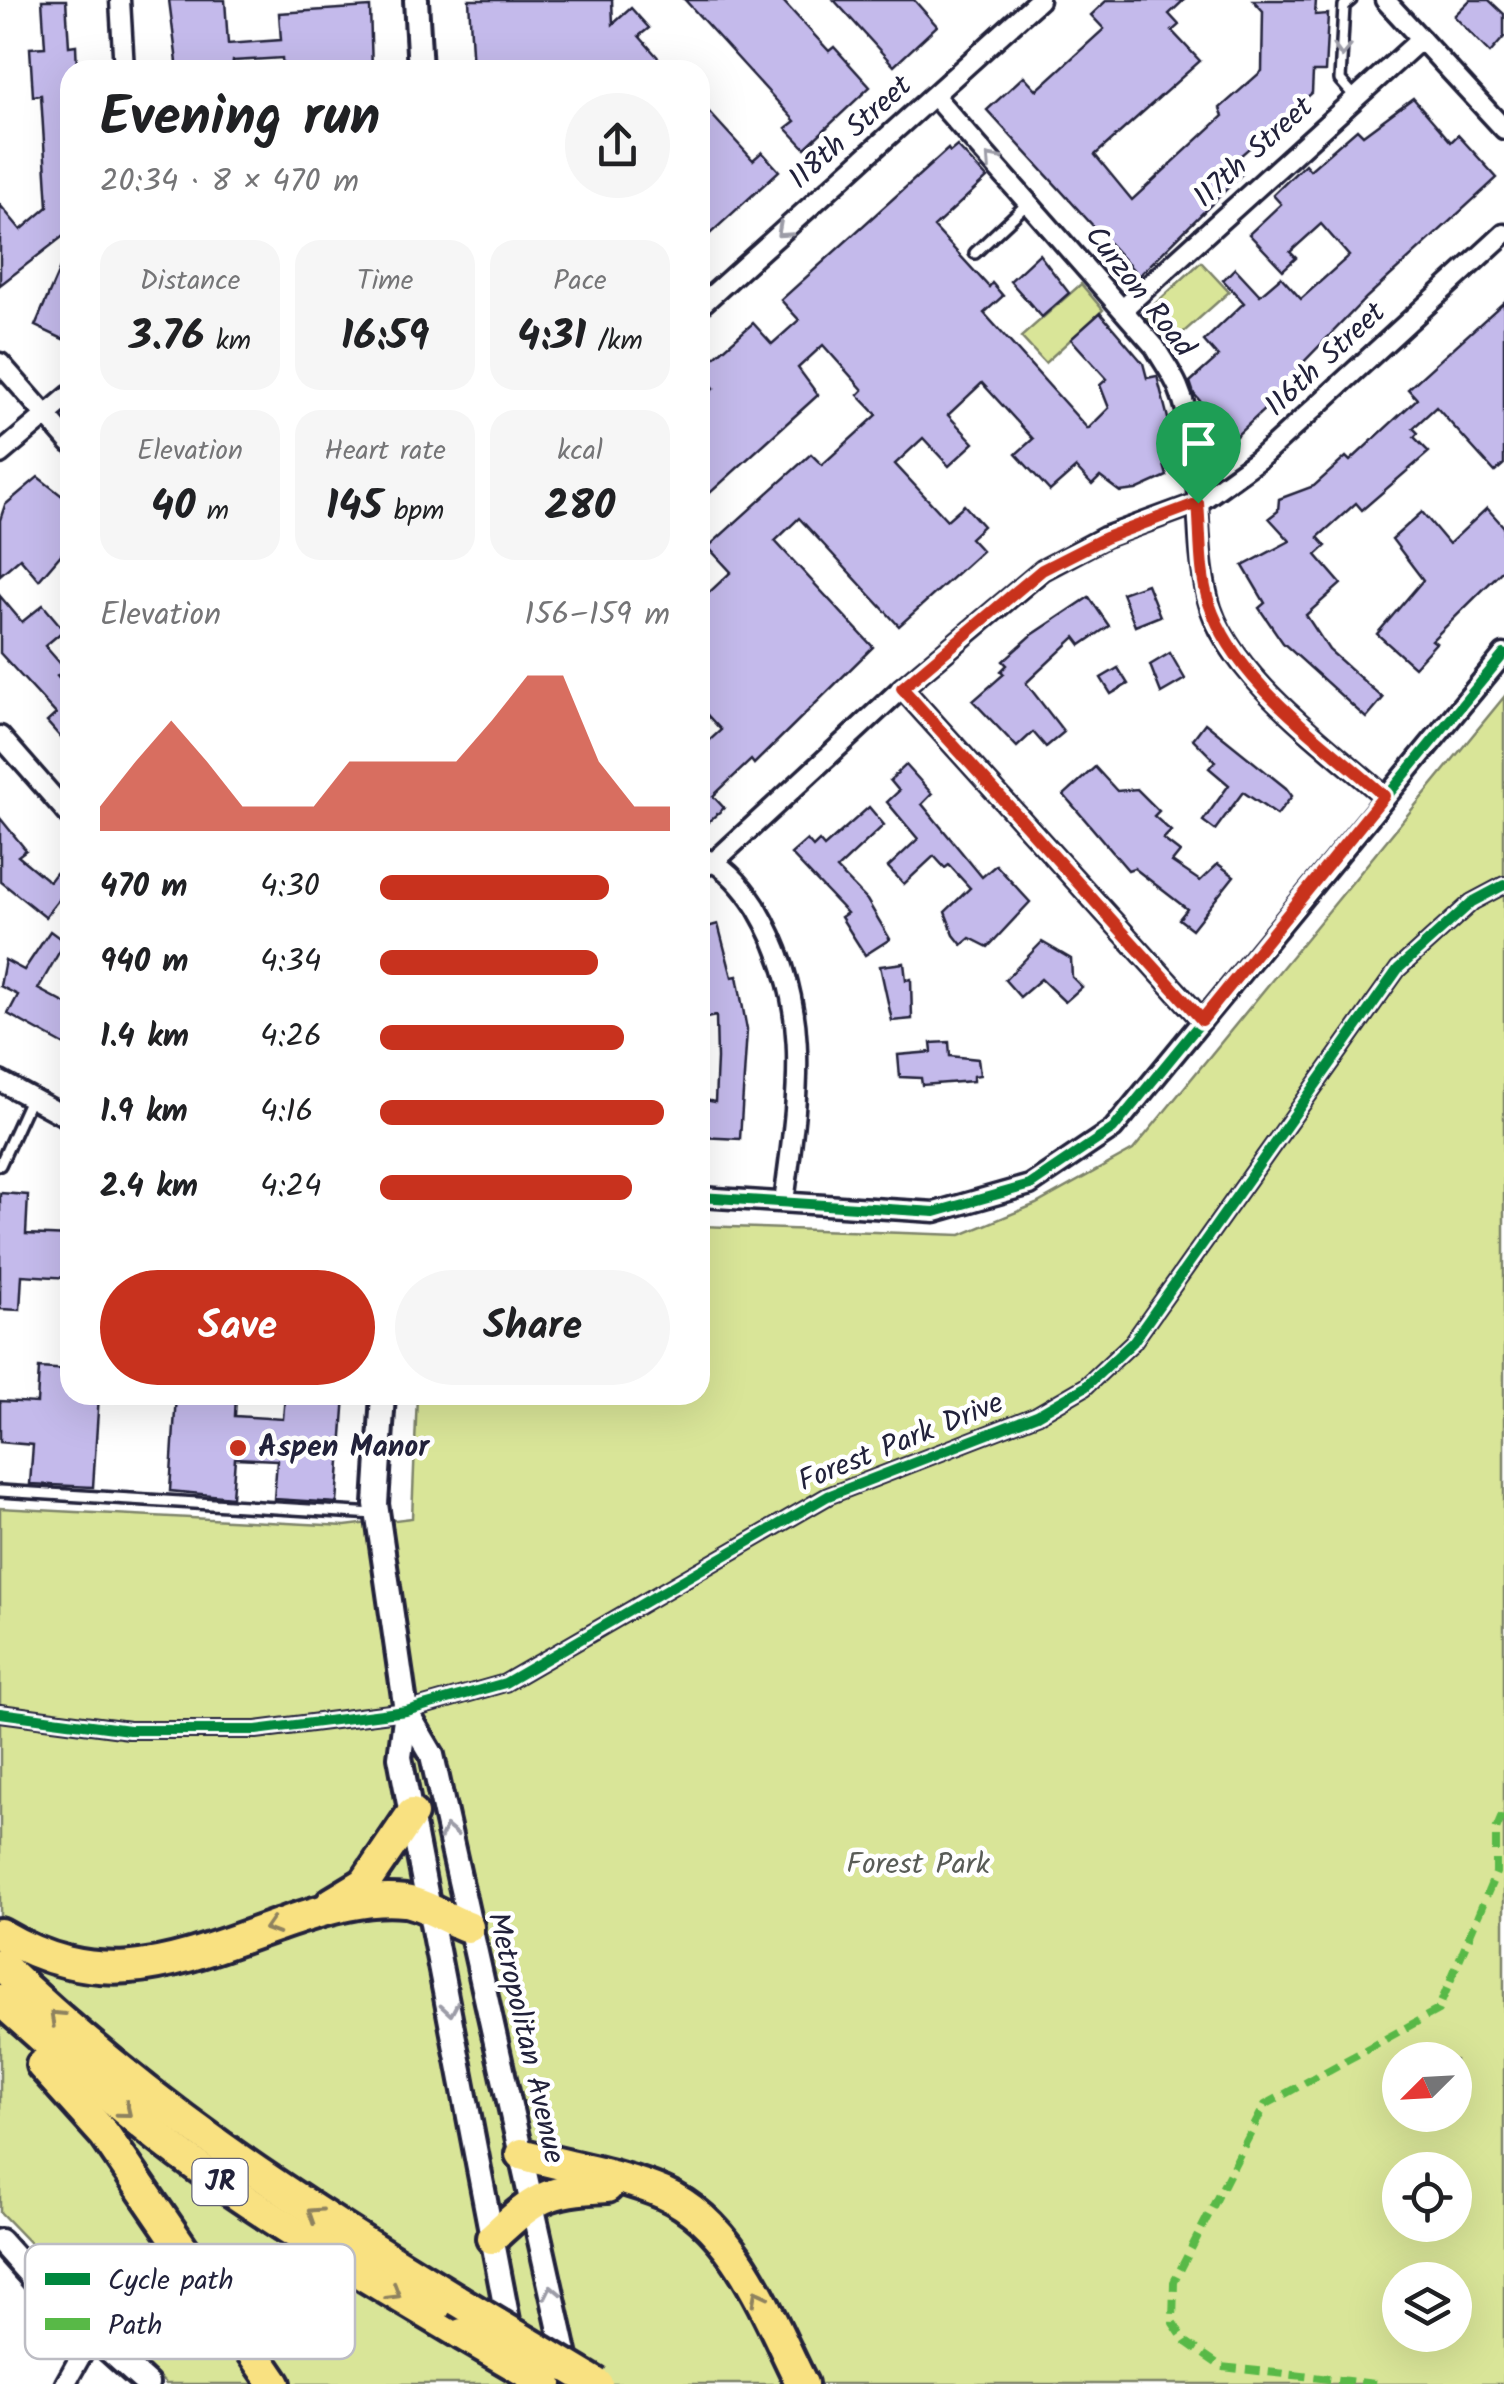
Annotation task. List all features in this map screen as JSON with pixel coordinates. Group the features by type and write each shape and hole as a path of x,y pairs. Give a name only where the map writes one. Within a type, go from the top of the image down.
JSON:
{"highway":[{"path":"316,1913 365,1883 412,1814"},
{"path":"0,1934 69,1966 120,1970 162,1962 316,1913 370,1902 408,1901 468,1927"},
{"name":"JR","path":"0,1964 86,2045 184,2124 324,2220 597,2384"},
{"name":"JR","path":"0,2000 104,2093 198,2167 312,2244"},
{"path":"0,2024 93,2119 179,2244"},
{"path":"521,2154 676,2200 720,2242 749,2279 802,2384"},
{"path":"492,2238 532,2200 566,2189 635,2186"},
{"name":"JR","path":"355,2271 546,2384"},
{"path":"258,2359 275,2384"}],"main road":[{"path":"416,0 419,60"},
{"name":"Metropolitan Avenue","path":"383,1405 378,1515 406,1711 400,1757 520,2384"},
{"name":"Metropolitan Avenue","path":"406,1711 432,1755 572,2384"},
{"path":"0,2240 25,2266"},
{"path":"118,2359 147,2384"}],"street":[{"path":"120,0 123,60"},
{"name":"118th Street","path":"710,297 1038,0"},
{"path":"1392,2 1504,130"},
{"name":"117th Street","path":"1124,308 1421,38"},
{"name":"Curzon Road","path":"934,96 1124,308 1178,387 1192,438 1208,598 1220,632 1269,692 1384,796"},
{"name":"116th Street","path":"710,858 1042,570 1105,538 1198,503 1260,459 1504,234"},
{"path":"0,363 60,433"},
{"path":"0,454 60,402"},
{"path":"710,1198 935,1212 1030,1185 1113,1129 1384,796 1496,669 1504,654"},
{"path":"902,688 1202,1020"},
{"path":"0,736 60,805"},
{"path":"710,866 752,900 774,937 796,1004 796,1103 784,1202"},
{"name":"Forest Park Drive","path":"0,1713 129,1730 256,1730 406,1711 505,1683 828,1496 1011,1427 1085,1386 1134,1342 1398,969 1472,902 1504,885"},
{"path":"0,1081 60,1114"},
{"path":"64,2384 79,2359"}],"lane":[{"path":"1351,0 1344,6 1340,80 1356,98"},
{"path":"974,253 1030,202"},
{"path":"0,1164 30,1100"},
{"path":"0,1491 378,1515"}],"green space":[{"path":"1201,262 1229,292 1168,346 1144,314"},
{"path":"1081,284 1103,310 1045,363 1021,337"},
{"name":"Forest Park","path":"1504,697 1504,2384 166,2384 142,2359 355,2359 355,2244 31,2244 0,2212 0,1508 345,1526 412,1518 417,1405 710,1405 710,1226 961,1235 1036,1204 1133,1150"}],"building":[{"path":"42,0 66,0 69,46 76,45 77,60 60,60 60,239 0,285 0,205 21,230 48,207 41,95 33,96 30,48 45,47"},
{"path":"169,0 225,0 228,44 281,40 279,13 370,7 372,60 177,60"},
{"path":"469,0 612,0 613,24 631,8 649,28 639,36 660,60 472,60"},
{"path":"685,0 782,0 829,51 834,47 870,87 805,148 786,128 795,121"},
{"path":"834,0 914,0 937,26 894,66"},
{"path":"1107,0 1184,0 1169,14 1179,25 1172,31 1200,61 1095,155 1132,200 1223,116 1220,108 1262,71 1263,11 1253,0 1316,0 1315,15 1328,14 1325,72 1313,72 1312,93 1232,163 1242,174 1139,276 987,110 1024,76 1037,90 1104,29 1091,15"},
{"path":"1470,0 1489,0 1504,14 1504,37 1490,53 1454,16"},
{"path":"1413,98 1451,142 1458,135 1497,178 1366,298 1297,369 1302,374 1233,439 1194,394 1190,382 1218,357 1204,341 1244,303 1223,280 1235,268 1260,295 1281,277 1301,299 1349,256 1321,224 1290,252 1296,258 1283,270 1249,234 1281,204 1273,195 1305,164 1310,170 1357,129 1363,135"},
{"path":"710,113 753,160 762,152 779,171 710,234"},
{"path":"957,146 987,178 934,227 989,287 992,283 1003,296 984,313 1088,429 1109,408 1100,385 1107,379 1071,339 1100,313 1143,363 1147,378 1157,376 1179,461 1164,465 1167,476 1136,490 1120,492 1100,477 1092,485 1076,468 1050,491 1016,454 1033,439 982,383 948,415 974,443 949,466 923,438 895,464 947,520 964,505 983,526 970,538 982,551 899,626 799,518 775,541 873,647 754,764 751,760 713,796 724,808 710,820 710,740 721,730 710,718 710,592 731,572 710,545 811,454 822,465 877,415 858,395 863,390 823,345 798,368 818,395 710,493 710,392 714,388 710,383 710,361 753,323 772,344 799,320 781,300 948,149 950,152"},
{"path":"1039,254 1069,293 1042,317 1010,281"},
{"path":"60,268 60,338 35,326"},
{"path":"1504,302 1504,464 1495,472 1436,407 1413,428 1418,433 1414,437 1429,452 1362,510 1356,503 1318,537 1326,546 1316,555 1341,584 1306,615 1329,650 1383,698 1366,718 1283,643 1259,608 1265,603 1243,566 1290,541 1269,518 1278,511 1279,499 1314,486 1346,457 1350,461 1417,399 1408,389"},
{"path":"38,477 60,494 60,556 39,580 20,558 0,575 0,520 5,505"},
{"path":"1487,508 1504,527 1504,569 1432,640 1436,643 1414,667 1377,634 1423,580 1392,539 1422,512 1449,544"},
{"path":"1147,584 1160,616 1135,626 1122,593"},
{"path":"0,596 22,622 43,605 60,625 60,633 45,646 60,663 57,676 60,737 47,722 56,714 0,653"},
{"path":"1089,597 1109,626 1081,645 1075,637 1026,683 1064,732 1046,747 1033,732 1017,747 973,701 1004,674 1001,671 1007,665 1003,661 1032,635"},
{"path":"1170,653 1185,679 1161,693 1150,665"},
{"path":"1118,668 1128,684 1111,694 1101,678"},
{"path":"1205,723 1286,788 1292,796 1277,815 1243,792 1215,830 1203,821 1229,785 1209,768 1215,761 1193,739"},
{"path":"906,765 932,794 922,804 982,877 996,865 1030,902 988,947 970,938 962,945 954,935 945,912 970,888 949,865 945,868 934,856 904,884 888,867 918,839 887,802 899,791 890,780"},
{"path":"1095,767 1117,791 1137,789 1159,811 1154,816 1171,831 1163,839 1180,852 1172,862 1200,881 1218,864 1234,876 1192,929 1179,919 1187,909 1134,868 1128,870 1064,795"},
{"path":"869,807 884,825 837,869 867,900 890,939 865,955 841,917 847,913 791,854 807,840 813,847 819,841 824,847"},
{"path":"0,818 26,850 18,856 50,881 56,873 60,876 60,898 45,917 0,881"},
{"path":"718,924 732,977 737,976 747,1030 740,1139 710,1138 710,1101 715,1102 717,1059 716,1016 710,1017 710,926"},
{"path":"50,931 60,938 60,951 38,989 60,1001 60,1043 8,1014 18,995 0,986 5,960 24,970"},
{"path":"1042,942 1071,959 1072,977 1082,987 1065,1002 1041,979 1020,997 1005,980"},
{"path":"904,963 906,980 911,979 912,1019 892,1021 880,966"},
{"path":"949,1042 950,1056 978,1059 980,1075 973,1076 973,1081 922,1085 921,1078 900,1077 898,1055 932,1052 931,1043"},
{"path":"0,1193 28,1195 26,1234 60,1236 60,1277 22,1275 20,1310 0,1309"},
{"path":"39,1368 60,1369 60,1405 98,1405 93,1487 30,1484 33,1445 0,1442 0,1401 37,1403"},
{"name":"Aspen Manor","path":"175,1405 236,1405 235,1416 283,1419 284,1405 344,1405 337,1503 274,1499 277,1460 235,1458 232,1497 170,1491"}],"marked path":[{"path":"1375,2384 1222,2367 1186,2342 1173,2323 1174,2282 1265,2105 1438,2010 1496,1873 1496,1830 1504,1811"}],"cycle path":[{"path":"710,1198 935,1212 1030,1185 1113,1129 1504,654"},
{"path":"0,1713 129,1730 256,1730 406,1711 505,1683 828,1496 1037,1415 1085,1387 1133,1342 1398,969 1472,902 1504,885"}],"place":[{"name":"Aspen Manor","path":"238,1448"}],"route":[{"path":"1198,503 1208,598 1220,632 1269,692 1384,796 1202,1020 902,688 1042,570 1105,538 1198,503"}]}
